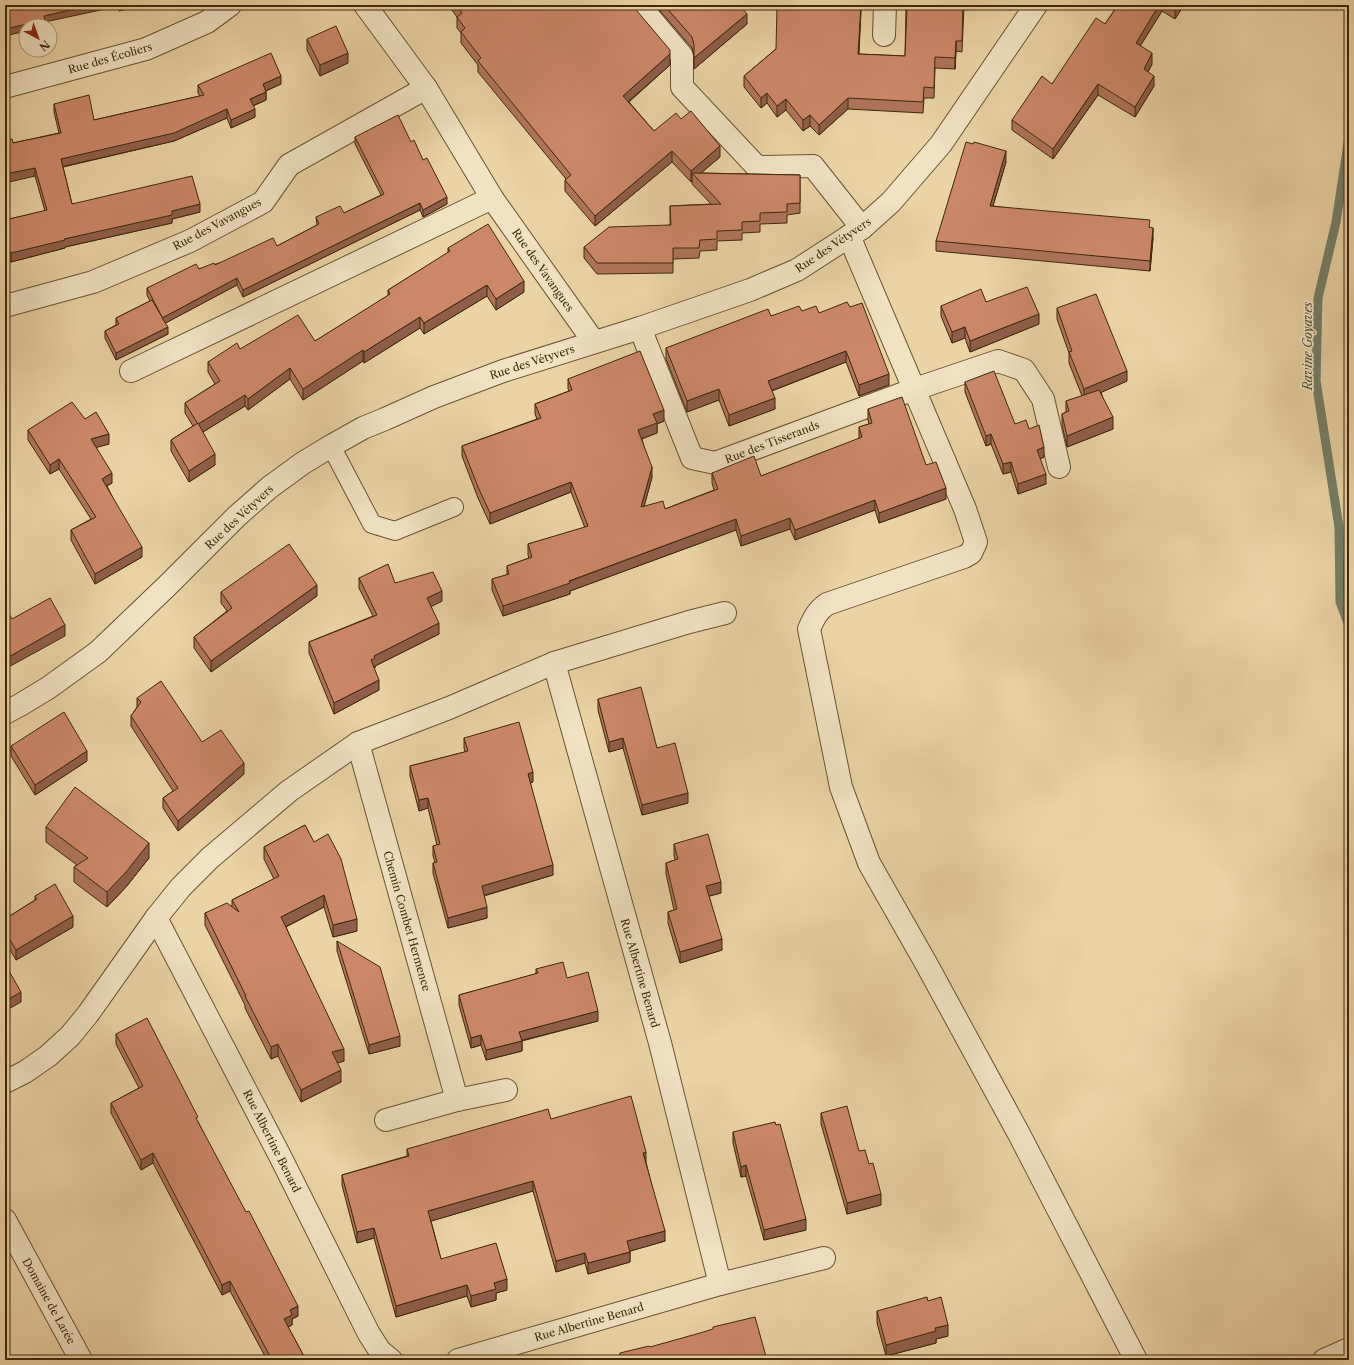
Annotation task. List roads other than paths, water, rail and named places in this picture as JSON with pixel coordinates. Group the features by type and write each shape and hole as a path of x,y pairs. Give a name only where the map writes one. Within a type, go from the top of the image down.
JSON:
{"street":[{"name":"Rue des Écoliers","path":"5,87 146,49 208,22 230,5"},
{"name":"Rue des Vavangues","path":"365,5 426,88 492,198 594,342"},
{"path":"639,5 682,56 682,87 757,167 813,166 856,232 915,389 965,509 976,542 971,552 964,558 827,604 820,609 814,617 809,629 841,787 869,863 928,965 1019,1134 1136,1360"},
{"path":"884,35 885,5"},
{"name":"Rue des Vétyvers","path":"5,713 48,688 98,652 237,516 270,487 331,446 363,428 434,397 503,371 716,303 797,270 856,232 891,202 941,144 1036,5"},
{"name":"Rue des Vavangues","path":"5,306 93,282 190,241 263,202 289,165 426,88"},
{"path":"131,371 492,198"},
{"name":"Rue des Tisserands","path":"640,328 692,458 715,463 915,389 998,361 1024,370 1043,399 1059,467"},
{"path":"5,1082 25,1072 48,1056 70,1036 88,1014 156,918 181,887 210,858 289,791 358,743 449,708 554,663 689,622 724,614"},
{"name":"Rue Albertine Benard","path":"554,663 660,1043 720,1284"},
{"name":"Chemin Combet Hermence","path":"358,743 457,1100"},
{"name":"Rue Albertine Benard","path":"156,918 280,1156 369,1334 380,1351 391,1360"},
{"path":"386,1120 457,1100 506,1090"},
{"name":"Domaine de Larée","path":"5,1220 81,1360"},
{"name":"Rue Albertine Benard","path":"458,1360 720,1284 824,1258"},
{"path":"1324,1360 1349,1349"}],"lane":[{"path":"331,446 372,524 395,531 454,507"}],"waterway":[{"name":"Ravine Goyaves","path":"1349,137 1336,222 1318,298 1316,381 1339,527 1340,602 1349,626"}]}
